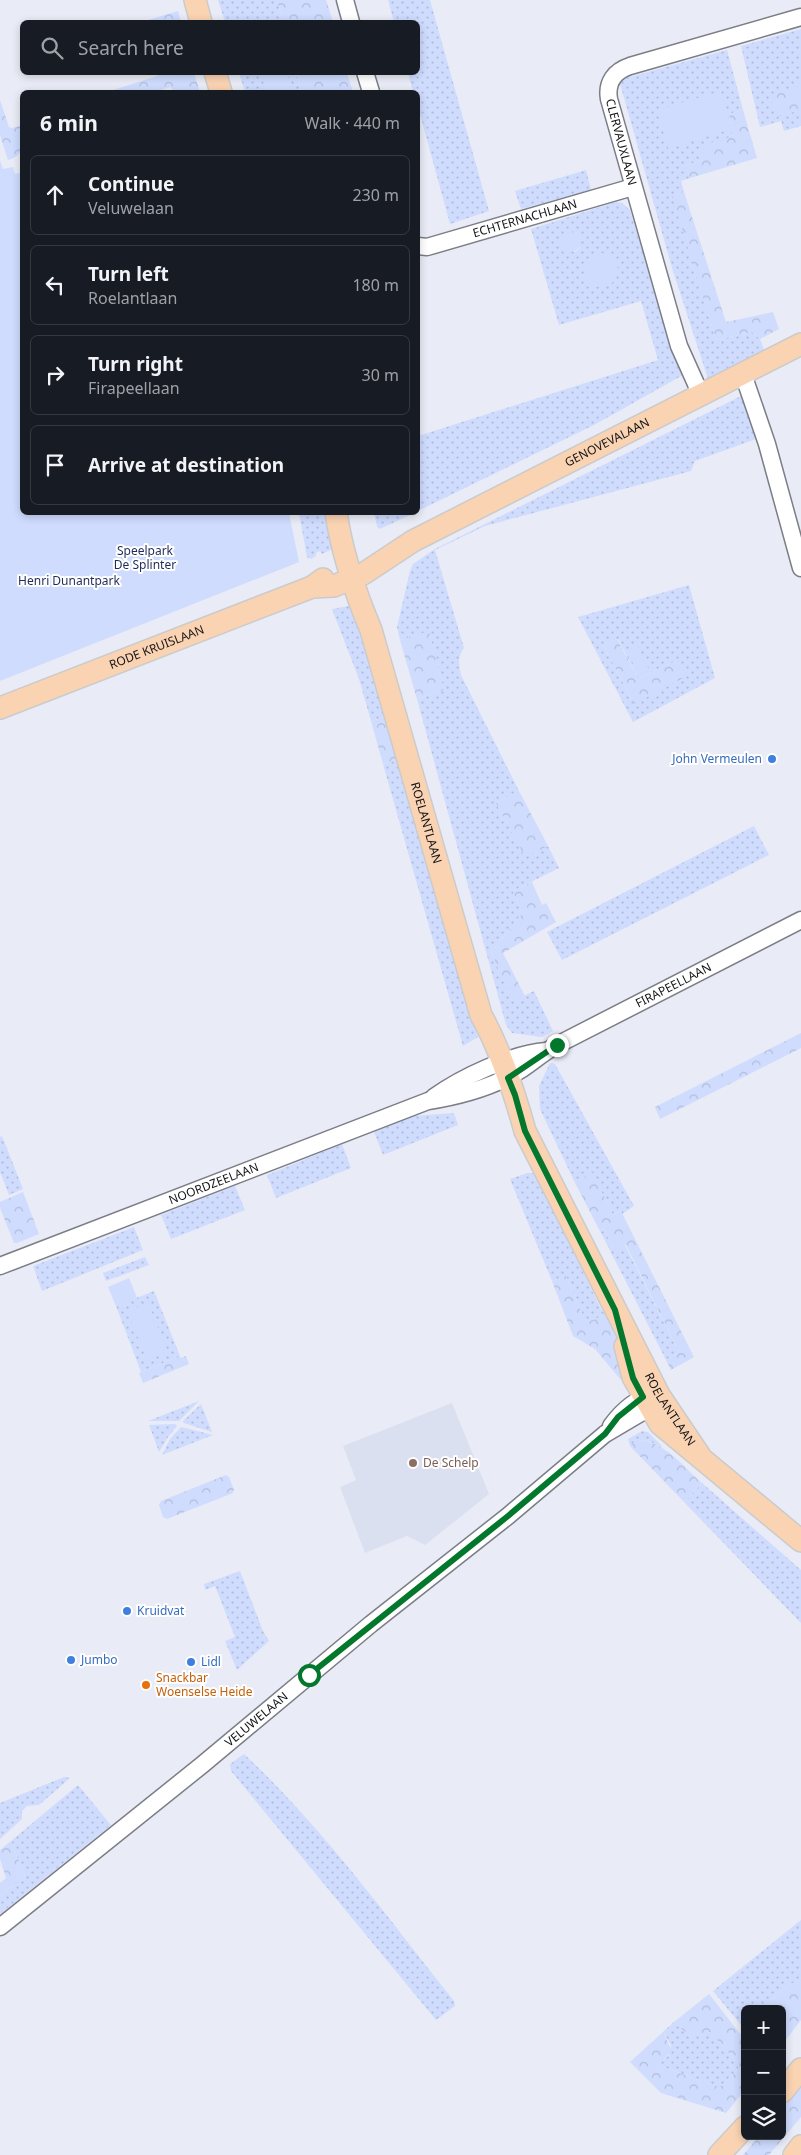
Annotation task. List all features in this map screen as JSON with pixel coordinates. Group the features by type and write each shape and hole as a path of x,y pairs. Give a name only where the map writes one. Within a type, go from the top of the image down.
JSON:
{"main road":[{"path":"195,0 200,20"},
{"path":"216,75 220,90"},
{"name":"GENOVEVALAAN","path":"355,570 801,344"},
{"path":"336,515 340,541 355,570"},
{"path":"342,515 355,570"},
{"name":"RODE KRUISLAAN","path":"0,708 312,587 330,574 355,570"},
{"name":"ROELANTLAAN","path":"355,570 481,1016 491,1033 499,1073 515,1095 525,1131 615,1310 651,1400 700,1456 801,1541"},
{"path":"786,2087 801,2069"},
{"path":"720,2155 741,2131"},
{"path":"794,2155 801,2146"}],"street":[{"path":"345,0 350,20"},
{"name":"CLERVAUXLAAN","path":"701,396 679,346 607,92 615,74 630,66 801,18"},
{"path":"366,75 370,90"},
{"name":"ECHTERNACHLAAN","path":"420,246 427,247 633,186"},
{"path":"743,374 766,444 801,568"},
{"name":"FIRAPEELLAAN","path":"499,1073 546,1051 801,920"},
{"name":"NOORDZEELAAN","path":"0,1266 428,1101 453,1084 499,1073"},
{"name":"VELUWELAAN","path":"0,1927 202,1765 371,1624 508,1516 605,1434 618,1417 651,1400"}],"shaded area":[{"name":"De Schelp","path":"452,1403 489,1494 425,1545 407,1536 365,1553 340,1487 356,1480 343,1446"}],"green space":[{"path":"218,0 277,0 282,20 224,20"},
{"path":"277,0 326,0 332,20 282,20"},
{"path":"388,0 430,0 489,211 450,224 420,114 420,90 412,90 409,75 420,75 420,20 393,20"},
{"path":"178,11 180,20 148,20"},
{"path":"801,29 801,126 784,131 781,121 760,127 741,46"},
{"path":"727,50 743,110 729,114 733,136 703,160 686,165 690,178 681,181 684,192 673,196 716,340 752,332 760,339 765,353 709,382 672,268 619,80"},
{"path":"160,75 195,75 199,90 172,90 171,87 161,90 113,90"},
{"path":"240,75 297,75 300,90 244,90"},
{"path":"262,75 288,75 292,90 265,90"},
{"path":"297,75 348,75 352,90 300,90"},
{"path":"801,85 801,110 776,117 769,95"},
{"path":"721,91 732,129 668,148 657,110"},
{"path":"0,100 9,127 20,126 20,152 14,158 8,160 0,135"},
{"path":"743,110 757,158 690,178 686,165 703,160 700,146 733,136 729,114"},
{"path":"0,161 3,169 13,167 20,198 0,187"},
{"path":"586,170 591,190 521,209 515,191"},
{"name":"Henri Dunantpark","path":"20,173 20,515 289,515 299,562 0,681 0,179"},
{"path":"684,192 726,322 773,312 779,329 760,339 752,332 716,340 672,196"},
{"path":"616,202 622,203 630,210 668,337 683,375 594,425 420,510 420,435 658,360 641,301 559,325 531,229","holes":["569,233 578,235 580,248 575,252 562,245 562,239","598,254 605,254 617,265 616,277"]},
{"path":"571,232 578,235 581,242 578,249 571,252 564,249 561,242 564,235"},
{"path":"601,253 613,258 618,270 613,282 601,287 589,282 584,270 589,258"},
{"path":"741,396 756,439 695,461 691,471 485,526 435,550 464,648 459,658 461,675 519,791 496,803 525,856 548,846 559,868 513,891 522,914 491,952 513,1001 534,991 553,1031 542,1037 512,1033 506,1025 417,699 444,690 429,632 400,640 397,627 410,571 413,564 435,549"},
{"path":"299,515 331,515 337,547 322,554 320,551 311,559 307,557"},
{"path":"375,515 410,515 380,529 377,526"},
{"path":"689,585 715,678 633,722 578,617","holes":["618,639 638,678 678,660 634,704 603,644"]},
{"path":"354,605 389,716 371,721 359,679 332,609"},
{"path":"429,631 444,690 417,699 400,640"},
{"path":"617,639 638,678 678,660 687,676 634,704 603,644"},
{"path":"638,646 649,670 639,676 627,651"},
{"path":"389,716 400,759 383,764 371,721"},
{"path":"400,759 478,1037 463,1046 383,764"},
{"path":"519,791 548,846 525,857 496,803"},
{"path":"754,826 769,855 562,960 547,932"},
{"path":"532,882 542,905 546,903 556,922 503,953 525,996 513,1002 491,952 522,914 513,891"},
{"path":"801,1033 801,1048 660,1119 655,1107"},
{"path":"550,1063 555,1064 634,1206 622,1214 620,1211 613,1215 592,1173 575,1183 540,1109 539,1086"},
{"path":"454,1113 458,1125 383,1155 374,1132 413,1116"},
{"path":"2,1136 23,1189 9,1195 0,1172 0,1137"},
{"path":"342,1144 351,1168 276,1198 267,1175"},
{"path":"592,1172 613,1215 621,1211 694,1357 671,1370 666,1360 679,1352 626,1245 614,1251 604,1229 600,1231 575,1183"},
{"path":"527,1173 535,1173 602,1311 607,1315 589,1321 584,1318 566,1276 552,1281 510,1179"},
{"path":"235,1186 245,1210 171,1239 161,1215"},
{"path":"23,1192 39,1234 14,1243 0,1208 0,1202"},
{"path":"134,1227 143,1250 42,1291 33,1266"},
{"path":"604,1229 614,1250 625,1245 679,1352 666,1360 600,1231"},
{"path":"145,1257 149,1265 106,1281 103,1273"},
{"path":"566,1276 584,1318 589,1321 607,1315 625,1354 625,1376 620,1379 595,1349 573,1336 552,1281"},
{"path":"129,1278 137,1298 116,1306 108,1287"},
{"path":"154,1291 180,1356 141,1372 116,1306"},
{"path":"148,1303 168,1352 147,1360 127,1311"},
{"path":"180,1356 181,1358 186,1356 189,1364 143,1383 139,1373"},
{"path":"199,1401 179,1421 148,1421"},
{"path":"201,1404 212,1432 184,1423 183,1421"},
{"path":"175,1424 177,1426 159,1452 149,1425"},
{"path":"181,1427 213,1435 162,1455 170,1439"},
{"path":"642,1431 648,1432 663,1447 642,1440 630,1446 628,1439"},
{"path":"637,1440 656,1444 664,1449 702,1483 684,1502 630,1446"},
{"path":"226,1475 229,1477 234,1490 233,1493 167,1519 163,1517 159,1505 161,1501"},
{"path":"702,1483 801,1570 801,1623 684,1502"},
{"path":"240,1571 263,1631 269,1641 237,1670 225,1641 235,1637 215,1586 205,1590 204,1584"},
{"path":"244,1754 301,1812 379,1905 454,2001 455,2006 436,2020 231,1771 230,1764"},
{"path":"64,1777 70,1778 39,1805 27,1806 22,1811 22,1819 0,1839 0,1803"},
{"path":"78,1785 111,1825 0,1914 0,1896 25,1876 11,1841"},
{"path":"11,1841 25,1876 0,1896 0,1883 6,1878 0,1859 0,1850"},
{"path":"801,1920 801,1978 778,1994 771,2005 741,2005 741,2025 713,1991"},
{"path":"801,1978 801,2020 786,2040 786,2005 771,2005 782,1990"},
{"path":"709,1994 741,2035 741,2095 726,2113 661,2093 630,2062 663,2032 672,2051 659,2064 660,2066 715,2086 721,2086 726,2082 739,2066 738,2063 710,2032 692,2038 674,2022"},
{"path":"674,2022 691,2037 710,2032 738,2063 739,2066 733,2075 721,2086 715,2086 660,2066 659,2064 669,2055 671,2045 663,2032"},
{"path":"801,2085 801,2117 786,2135 786,2104"},
{"path":"756,2140 782,2140 769,2155 743,2155"}],"place":[{"name":"John Vermeulen","path":"772,759"},
{"name":"De Schelp","path":"413,1463"},
{"name":"Kruidvat","path":"127,1611"},
{"name":"Jumbo","path":"71,1660"},
{"name":"Lidl","path":"191,1662"},
{"name":"Snackbar Woenselse Heide","path":"146,1685"}],"route":[{"path":"309,1675 508,1516 605,1434 628,1407 643,1397 633,1378 615,1310 525,1131 508,1078 557,1045"}],"park label":[{"name":"Speelpark De Splinter","path":"145,558"}]}
